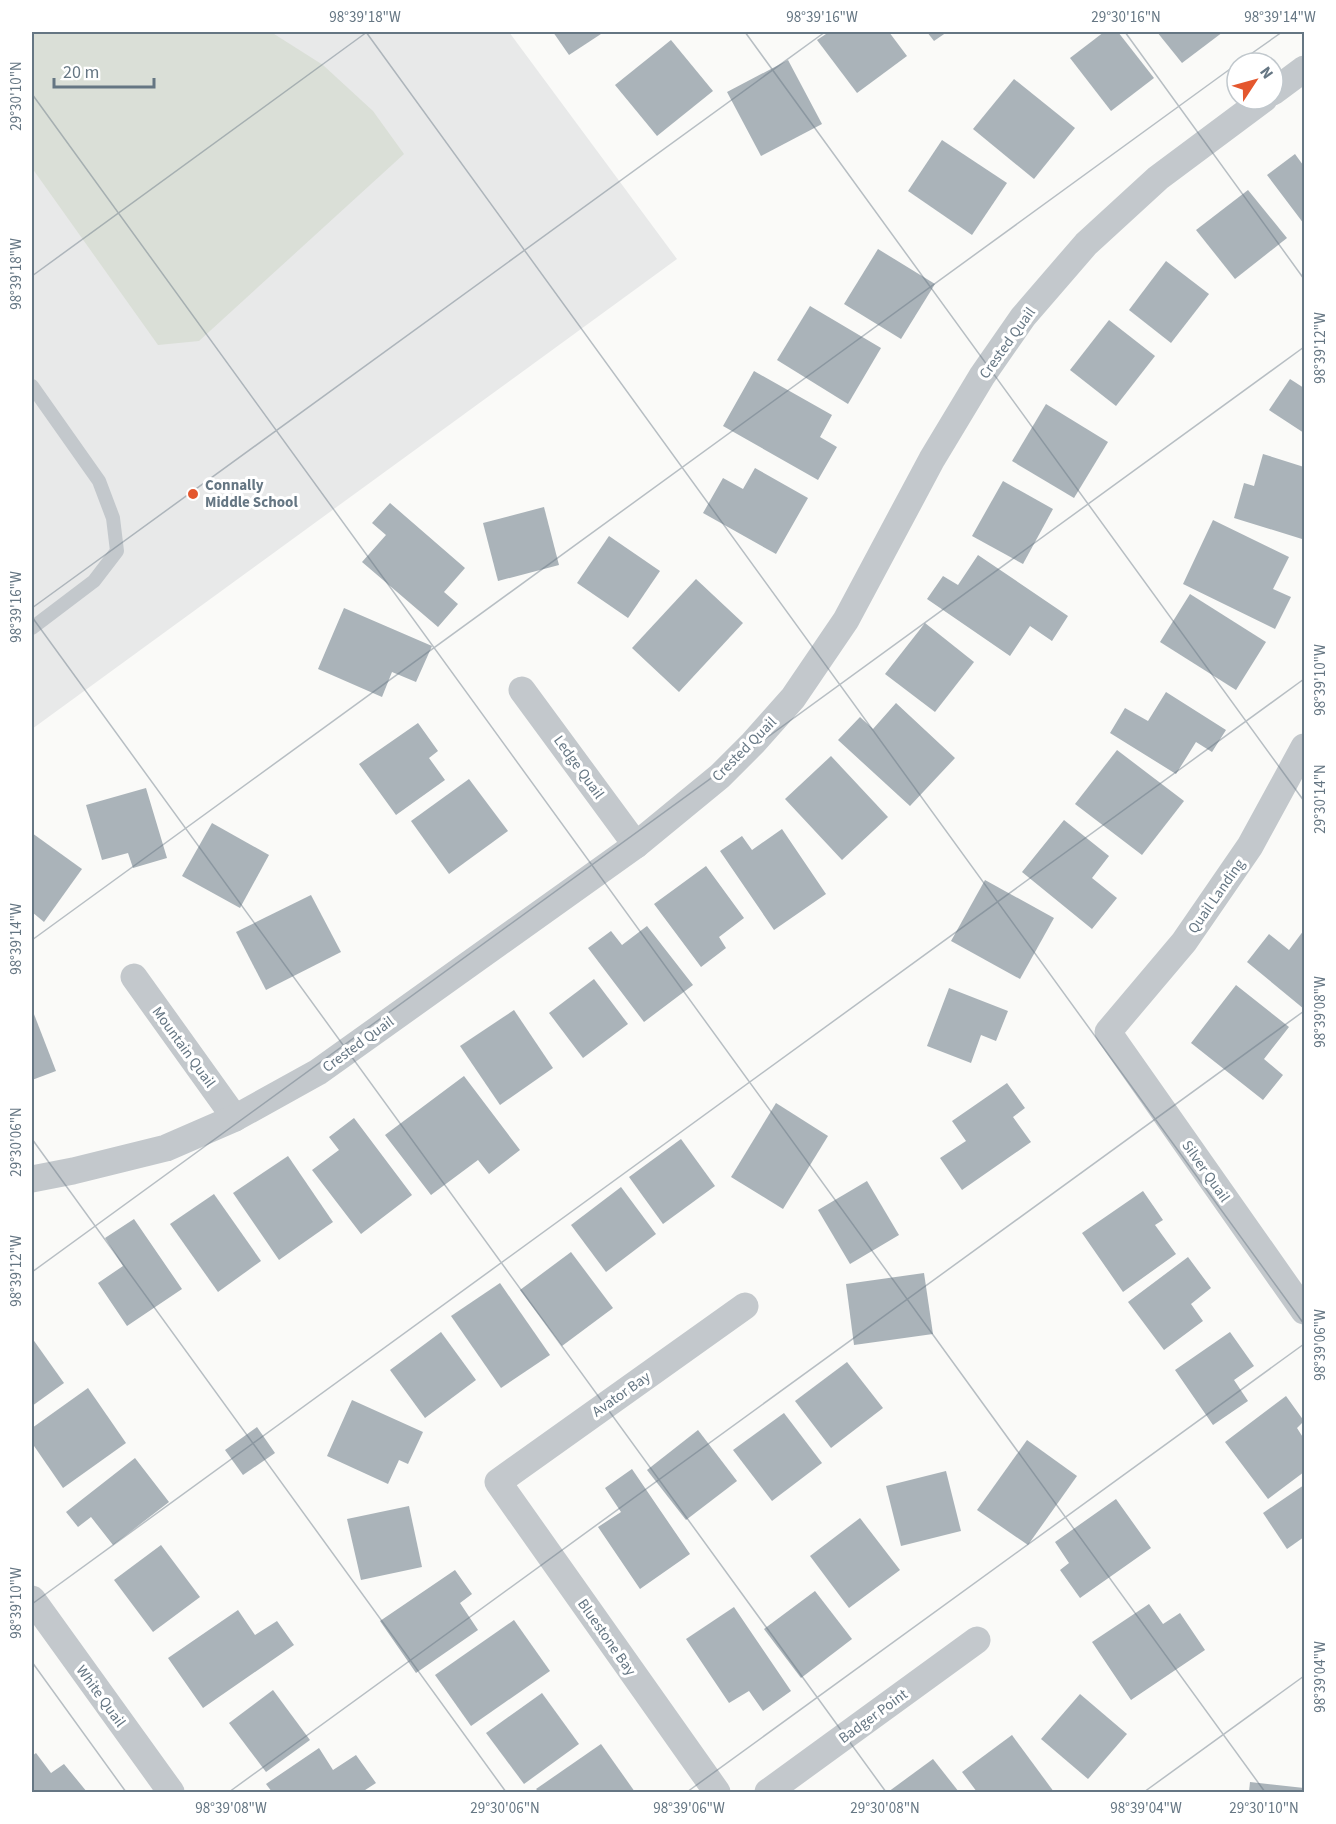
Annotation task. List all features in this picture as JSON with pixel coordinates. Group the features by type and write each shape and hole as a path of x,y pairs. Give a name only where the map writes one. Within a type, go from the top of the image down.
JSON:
{"street":[{"path":"1285,83 1305,69"},
{"name":"Crested Quail","path":"32,1179 166,1148 235,1118 318,1072 636,845 720,776 793,698 846,620 932,459 982,376 1023,317 1086,244 1158,178 1248,111"},
{"name":"Ledge Quail","path":"522,690 636,845"},
{"name":"Quail Landing","path":"1108,1032 1184,942 1250,846 1305,747"},
{"name":"Mountain Quail","path":"134,977 235,1118"},
{"name":"Silver Quail","path":"1108,1032 1305,1311"},
{"name":"Avator Bay","path":"498,1482 745,1306"},
{"name":"Bluestone Bay","path":"498,1482 717,1792"},
{"name":"White Quail","path":"32,1599 171,1792"},
{"name":"Badger Point","path":"768,1792 977,1640"}],"lane":[{"path":"32,386 99,481 113,518 117,551 94,581 32,628"}],"shaded area":[{"name":"Connally Middle School","path":"32,32 509,32 677,259 32,729"},
{"path":"32,32 271,32 323,65 373,111 404,154 199,341 158,345 32,168"}],"building":[{"path":"553,32 604,32 569,55"},
{"path":"829,32 889,32 907,56 857,93 817,40"},
{"path":"927,32 947,32 934,41"},
{"path":"1104,32 1118,32 1154,78 1111,111 1070,58"},
{"path":"1157,32 1223,32 1182,63"},
{"path":"671,40 713,91 657,136 615,85"},
{"path":"788,60 822,124 761,156 727,92"},
{"path":"1014,79 1075,128 1034,179 973,129"},
{"path":"942,140 1007,183 972,235 908,191"},
{"path":"1295,154 1304,164 1304,224 1267,175"},
{"path":"1248,190 1287,238 1235,279 1196,230"},
{"path":"878,249 935,284 901,339 844,304"},
{"path":"1166,261 1209,294 1171,343 1129,310"},
{"path":"810,306 881,348 848,404 777,360"},
{"path":"1109,320 1155,356 1116,406 1070,370"},
{"path":"754,371 832,415 820,437 837,447 818,480 723,426"},
{"path":"1290,379 1304,388 1304,433 1269,410"},
{"path":"1046,404 1108,442 1074,498 1012,461"},
{"path":"1263,454 1304,467 1302,539 1234,518 1244,483 1254,486"},
{"path":"755,468 808,498 776,554 703,513 723,478 743,489"},
{"path":"1003,481 1053,509 1023,564 972,536"},
{"path":"390,503 465,568 444,592 458,604 438,627 362,562 386,535 372,523"},
{"path":"544,507 559,565 498,581 483,523"},
{"path":"1213,520 1289,557 1273,589 1291,597 1275,629 1183,584"},
{"path":"609,536 660,571 628,618 577,583"},
{"path":"978,555 1068,616 1052,641 1030,626 1010,656 927,599 943,576 958,585"},
{"path":"696,579 743,623 679,692 632,648"},
{"path":"1190,594 1266,642 1236,690 1160,642"},
{"path":"344,608 432,646 416,682 392,672 382,697 318,669"},
{"path":"925,623 974,662 935,712 885,674"},
{"path":"1166,692 1226,730 1212,752 1196,742 1176,774 1110,733 1125,708 1148,721"},
{"path":"896,703 955,758 910,806 838,740 860,717 873,729"},
{"path":"418,723 438,751 429,758 445,780 396,815 359,764"},
{"path":"1117,750 1184,801 1142,855 1075,804"},
{"path":"831,756 888,817 842,860 785,799"},
{"path":"469,779 508,831 449,874 411,821"},
{"path":"146,788 167,858 133,868 128,853 102,860 86,805"},
{"path":"1064,820 1109,856 1092,878 1117,898 1092,929 1022,872"},
{"path":"212,823 269,855 240,908 182,876"},
{"path":"782,829 826,894 774,930 720,851 742,836 752,850"},
{"path":"32,833 82,869 44,922 32,912"},
{"path":"706,866 744,918 719,937 726,948 701,967 654,904"},
{"path":"985,880 1054,918 1020,979 951,941"},
{"path":"311,895 341,952 266,990 236,932"},
{"path":"647,926 693,985 644,1022 588,948 611,931 622,945"},
{"path":"1304,930 1304,1009 1247,962 1269,934 1289,950"},
{"path":"594,979 628,1024 583,1058 549,1013"},
{"path":"1236,985 1289,1027 1264,1059 1283,1075 1263,1100 1191,1043"},
{"path":"949,988 1008,1011 996,1041 981,1035 971,1063 927,1046"},
{"path":"32,1009 56,1071 32,1080"},
{"path":"514,1010 553,1068 500,1105 460,1046"},
{"path":"464,1076 520,1150 489,1174 478,1160 431,1195 385,1135"},
{"path":"1007,1083 1025,1108 1013,1117 1031,1142 962,1190 940,1158 966,1141 952,1121"},
{"path":"776,1103 828,1136 783,1209 731,1177"},
{"path":"354,1118 412,1195 361,1234 312,1170 339,1150 329,1137"},
{"path":"681,1139 715,1186 663,1224 629,1177"},
{"path":"288,1156 333,1222 279,1260 233,1193"},
{"path":"867,1181 899,1235 850,1264 818,1210"},
{"path":"621,1187 656,1234 606,1272 571,1225"},
{"path":"1143,1191 1163,1220 1155,1225 1176,1254 1123,1292 1082,1233"},
{"path":"214,1194 261,1261 218,1292 170,1224"},
{"path":"134,1219 182,1289 127,1326 98,1283 123,1266 105,1238"},
{"path":"571,1252 613,1308 562,1346 520,1290"},
{"path":"1188,1257 1211,1288 1191,1304 1203,1321 1164,1350 1128,1302"},
{"path":"924,1273 933,1334 854,1345 846,1284"},
{"path":"500,1283 550,1355 501,1388 451,1316"},
{"path":"441,1332 476,1380 425,1418 390,1370"},
{"path":"1230,1332 1254,1366 1234,1380 1248,1401 1213,1425 1175,1370"},
{"path":"32,1338 64,1383 32,1406"},
{"path":"847,1362 883,1408 831,1448 795,1401"},
{"path":"88,1388 126,1443 63,1488 32,1443 32,1428"},
{"path":"1286,1396 1304,1421 1297,1428 1304,1439 1304,1472 1268,1499 1225,1442"},
{"path":"352,1400 423,1432 408,1464 399,1460 388,1484 327,1456"},
{"path":"784,1413 822,1463 772,1501 733,1450"},
{"path":"257,1427 275,1453 243,1475 225,1450"},
{"path":"698,1430 737,1481 686,1520 647,1470"},
{"path":"1027,1440 1077,1476 1028,1545 977,1510"},
{"path":"135,1458 169,1502 113,1545 91,1517 78,1527 66,1512"},
{"path":"632,1469 690,1554 640,1589 598,1527 621,1512 605,1488"},
{"path":"946,1471 961,1531 901,1546 886,1486"},
{"path":"1304,1485 1304,1537 1287,1549 1263,1513"},
{"path":"1116,1499 1151,1548 1080,1598 1060,1570 1069,1563 1055,1542"},
{"path":"409,1506 422,1567 361,1580 347,1519"},
{"path":"860,1518 900,1570 849,1608 810,1556"},
{"path":"161,1545 200,1597 153,1632 114,1580"},
{"path":"455,1570 472,1594 460,1603 478,1630 416,1673 380,1621"},
{"path":"815,1591 852,1639 801,1678 764,1629"},
{"path":"1149,1604 1163,1624 1180,1613 1205,1650 1131,1700 1092,1642"},
{"path":"734,1607 791,1691 763,1711 749,1691 729,1703 686,1639"},
{"path":"238,1610 255,1635 277,1621 294,1645 203,1708 168,1658"},
{"path":"514,1620 550,1671 471,1726 435,1675"},
{"path":"273,1690 310,1740 266,1772 229,1723"},
{"path":"542,1693 579,1744 524,1784 486,1733"},
{"path":"1080,1694 1127,1734 1088,1779 1041,1739"},
{"path":"1012,1735 1054,1792 977,1792 962,1772"},
{"path":"601,1744 635,1792 539,1792 536,1789"},
{"path":"319,1748 333,1770 356,1755 376,1783 362,1792 272,1792 266,1784"},
{"path":"36,1753 51,1773 64,1764 87,1792 32,1792 32,1756"},
{"path":"933,1759 959,1792 888,1792"},
{"path":"1250,1782 1304,1788 1304,1792 1249,1792"}],"place":[{"name":"Connally Middle School","path":"193,494"}]}
